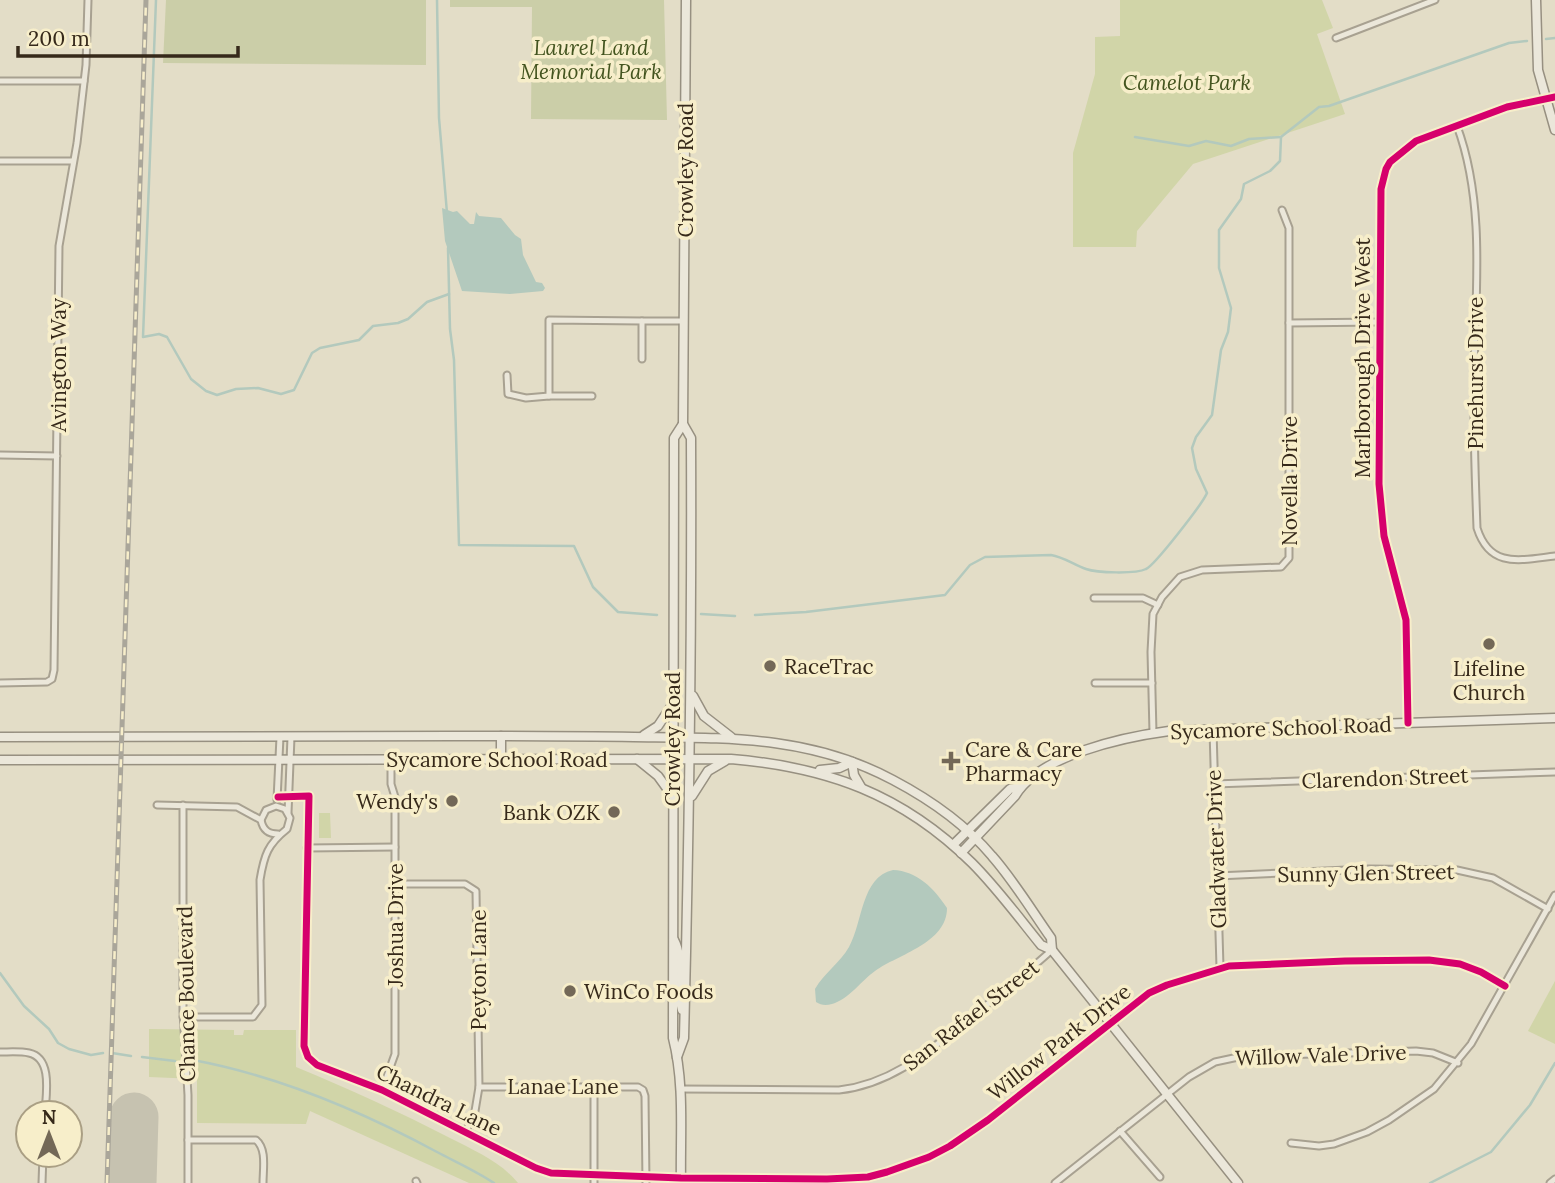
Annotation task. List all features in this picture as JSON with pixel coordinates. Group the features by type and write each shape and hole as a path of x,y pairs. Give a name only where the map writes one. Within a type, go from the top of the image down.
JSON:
{"main road":[{"name":"Crowley Road","path":"677,1057 684,1038 691,759 691,438 684,424 686,0"},
{"path":"1535,0 1538,70 1555,130"},
{"name":"Crowley Road","path":"681,1181 681,1089 673,1038 672,705 674,438 684,424"},
{"path":"691,692 704,716 733,738"},
{"path":"641,737 659,726 672,705"},
{"name":"Sycamore School Road","path":"961,853 1020,787 1047,768 1064,759 1108,744 1153,733 1555,718"},
{"path":"501,736 501,758"},
{"name":"Sycamore School Road","path":"0,737 672,737 733,738 795,744 852,762 902,785 967,831"},
{"path":"637,759 658,776 672,795"},
{"path":"690,799 708,771 731,759"},
{"name":"Sycamore School Road","path":"0,760 731,759 775,763 810,770 863,789 910,814 953,845 1010,789 1020,787"},
{"path":"810,770 839,768 852,762 854,775 863,789"},
{"path":"967,831 1007,874 1051,938 1052,950"},
{"path":"953,845 974,864 1041,945 1052,950 1238,1183"},
{"path":"672,937 678,950 679,1000 684,1016"}],"street":[{"name":"Avington Way","path":"0,682 47,682 52,679 54,670 59,246 77,143 86,65 88,0"},
{"path":"1336,38 1435,0"},
{"path":"0,81 84,81"},
{"name":"Marlborough Drive West","path":"1408,723 1406,620 1384,536 1379,484 1381,189 1385,169 1396,155 1416,141 1514,104 1555,97"},
{"name":"Pinehurst Drive","path":"1457,126 1469,162 1474,203 1473,429 1477,528 1482,541 1498,558 1509,560 1555,556"},
{"path":"0,161 72,161"},
{"name":"Novella Drive","path":"1153,733 1153,614 1162,597 1180,577 1202,570 1281,567 1289,558 1289,228 1282,210"},
{"path":"549,396 549,320 684,321"},
{"path":"642,321 642,359"},
{"path":"1289,323 1380,322"},
{"path":"508,375 508,394 526,398 592,396"},
{"path":"0,455 57,456"},
{"path":"1094,598 1143,598 1158,606"},
{"path":"1095,683 1152,683"},
{"name":"Gladwater Drive","path":"1213,730 1220,967"},
{"path":"276,806 279,737"},
{"path":"183,1017 253,1017 262,1005 260,880 263,860 278,834 290,824 288,813 291,737"},
{"name":"Joshua Drive","path":"382,1090 395,1054 395,797 391,784 390,759"},
{"name":"Clarendon Street","path":"1214,784 1555,772"},
{"path":"278,797 289,796"},
{"name":"Chandra Lane","path":"289,796 309,796 304,1046 308,1057 317,1065 382,1090 544,1171 594,1179 681,1181"},
{"path":"157,805 237,807 261,820 265,829 278,834"},
{"name":"Chance Boulevard","path":"183,805 183,1017 188,1095 188,1183"},
{"path":"261,820 266,810 276,806 288,813"},
{"path":"307,848 395,848"},
{"name":"Sunny Glen Street","path":"1217,876 1369,869 1457,870 1493,878 1548,909"},
{"name":"Peyton Lane","path":"395,884 465,884 477,891 479,1087 475,1111 466,1131"},
{"path":"1291,1143 1319,1146 1334,1144 1367,1132 1420,1101 1434,1089 1458,1063 1505,986 1555,895"},
{"name":"San Rafael Street","path":"681,1089 839,1090 880,1080 927,1053 1052,950"},
{"name":"Willow Park Drive","path":"681,1181 827,1180 868,1177 911,1164 950,1146 988,1120 1149,993 1220,967 1270,963 1429,960 1472,967 1505,986"},
{"name":"Willow Vale Drive","path":"1055,1183 1189,1077 1214,1062 1242,1056 1416,1051 1433,1053 1458,1063"},
{"path":"0,1052 30,1053 39,1058 44,1065 47,1081 46,1099"},
{"name":"Lanae Lane","path":"479,1087 632,1086 643,1090 646,1180"},
{"path":"594,1087 594,1179"},
{"path":"1120,1131 1160,1177"},
{"path":"188,1140 256,1140 261,1143 263,1150 263,1183"},
{"path":"1550,1183 1555,1178"}],"green space":[{"path":"166,0 426,0 426,65 163,63"},
{"name":"Laurel Land Memorial Park","path":"450,0 664,0 667,120 531,119 532,7 450,7"},
{"name":"Camelot Park","path":"1120,0 1322,0 1333,28 1317,34 1345,114 1193,164 1137,231 1136,247 1073,247 1073,153 1095,74 1095,37 1120,36"},
{"path":"319,813 330,813 331,838 319,838"},
{"path":"1555,981 1555,1044 1528,1031"},
{"path":"149,1029 234,1030 234,1035 243,1035 244,1030 296,1030 296,1067 355,1092 478,1152 518,1183 469,1183 310,1111 306,1124 197,1123 197,1079 149,1077"}],"shaded area":[{"path":"442,208 457,211 470,224 474,224 476,212 479,216 501,218 521,239 523,255 536,282 542,283 545,288 543,291 510,294 462,291 445,241"},
{"path":"893,870 917,877 931,887 947,908 945,920 931,939 875,971 838,1002 825,1005 816,1002 815,989 849,947 869,891 882,874"}],"waterway":[{"path":"156,0 143,337 159,334 167,337 191,379 206,391 217,395 236,389 258,388 281,394 294,390 312,353 320,348 359,340 373,326 408,319 427,302 449,294"},
{"path":"437,0 439,118 447,213"},
{"path":"1546,39 1555,38"},
{"path":"755,615 806,612 945,595 970,565 985,557 1051,555 1091,570 1126,572 1146,569 1159,557 1207,493 1196,469 1192,448 1196,437 1212,415 1221,350 1228,332 1231,308 1219,268 1219,230 1241,199 1244,184 1270,171 1280,161 1281,137 1319,107 1329,106 1509,43 1527,41"},
{"path":"1135,137 1189,146 1206,141 1231,146 1249,139 1281,137"},
{"path":"448,248 459,545 574,546 593,587 618,612 657,615"},
{"path":"701,614 735,616"},
{"path":"0,973 24,1006 49,1029 58,1043 91,1055 103,1053"},
{"path":"112,1053 131,1056"},
{"path":"142,1057 175,1061"},
{"path":"193,1060 257,1075 349,1109 494,1183"},
{"path":"1430,1183 1491,1152 1530,1105 1555,1063"}],"runway":[{"path":"132,1183 134,1117"}],"railway":[{"path":"107,1183 146,0"}],"cycle path":[{"path":"1408,723 1406,620 1384,536 1379,484 1381,189 1390,162 1416,141 1507,107 1555,97"},
{"path":"278,797 309,796 304,1046 308,1057 317,1065 382,1090 536,1168 551,1173 681,1178 827,1179 868,1177 887,1172 929,1157 950,1146 988,1120 1149,993 1229,966 1429,960 1460,964 1505,986"}],"place":[{"name":"Lifeline Church","path":"1489,644"},
{"name":"RaceTrac","path":"770,666"},
{"name":"Care & Care Pharmacy","path":"951,761"},
{"name":"Wendy's","path":"452,801"},
{"name":"Bank OZK","path":"614,812"},
{"name":"WinCo Foods","path":"570,991"}]}
